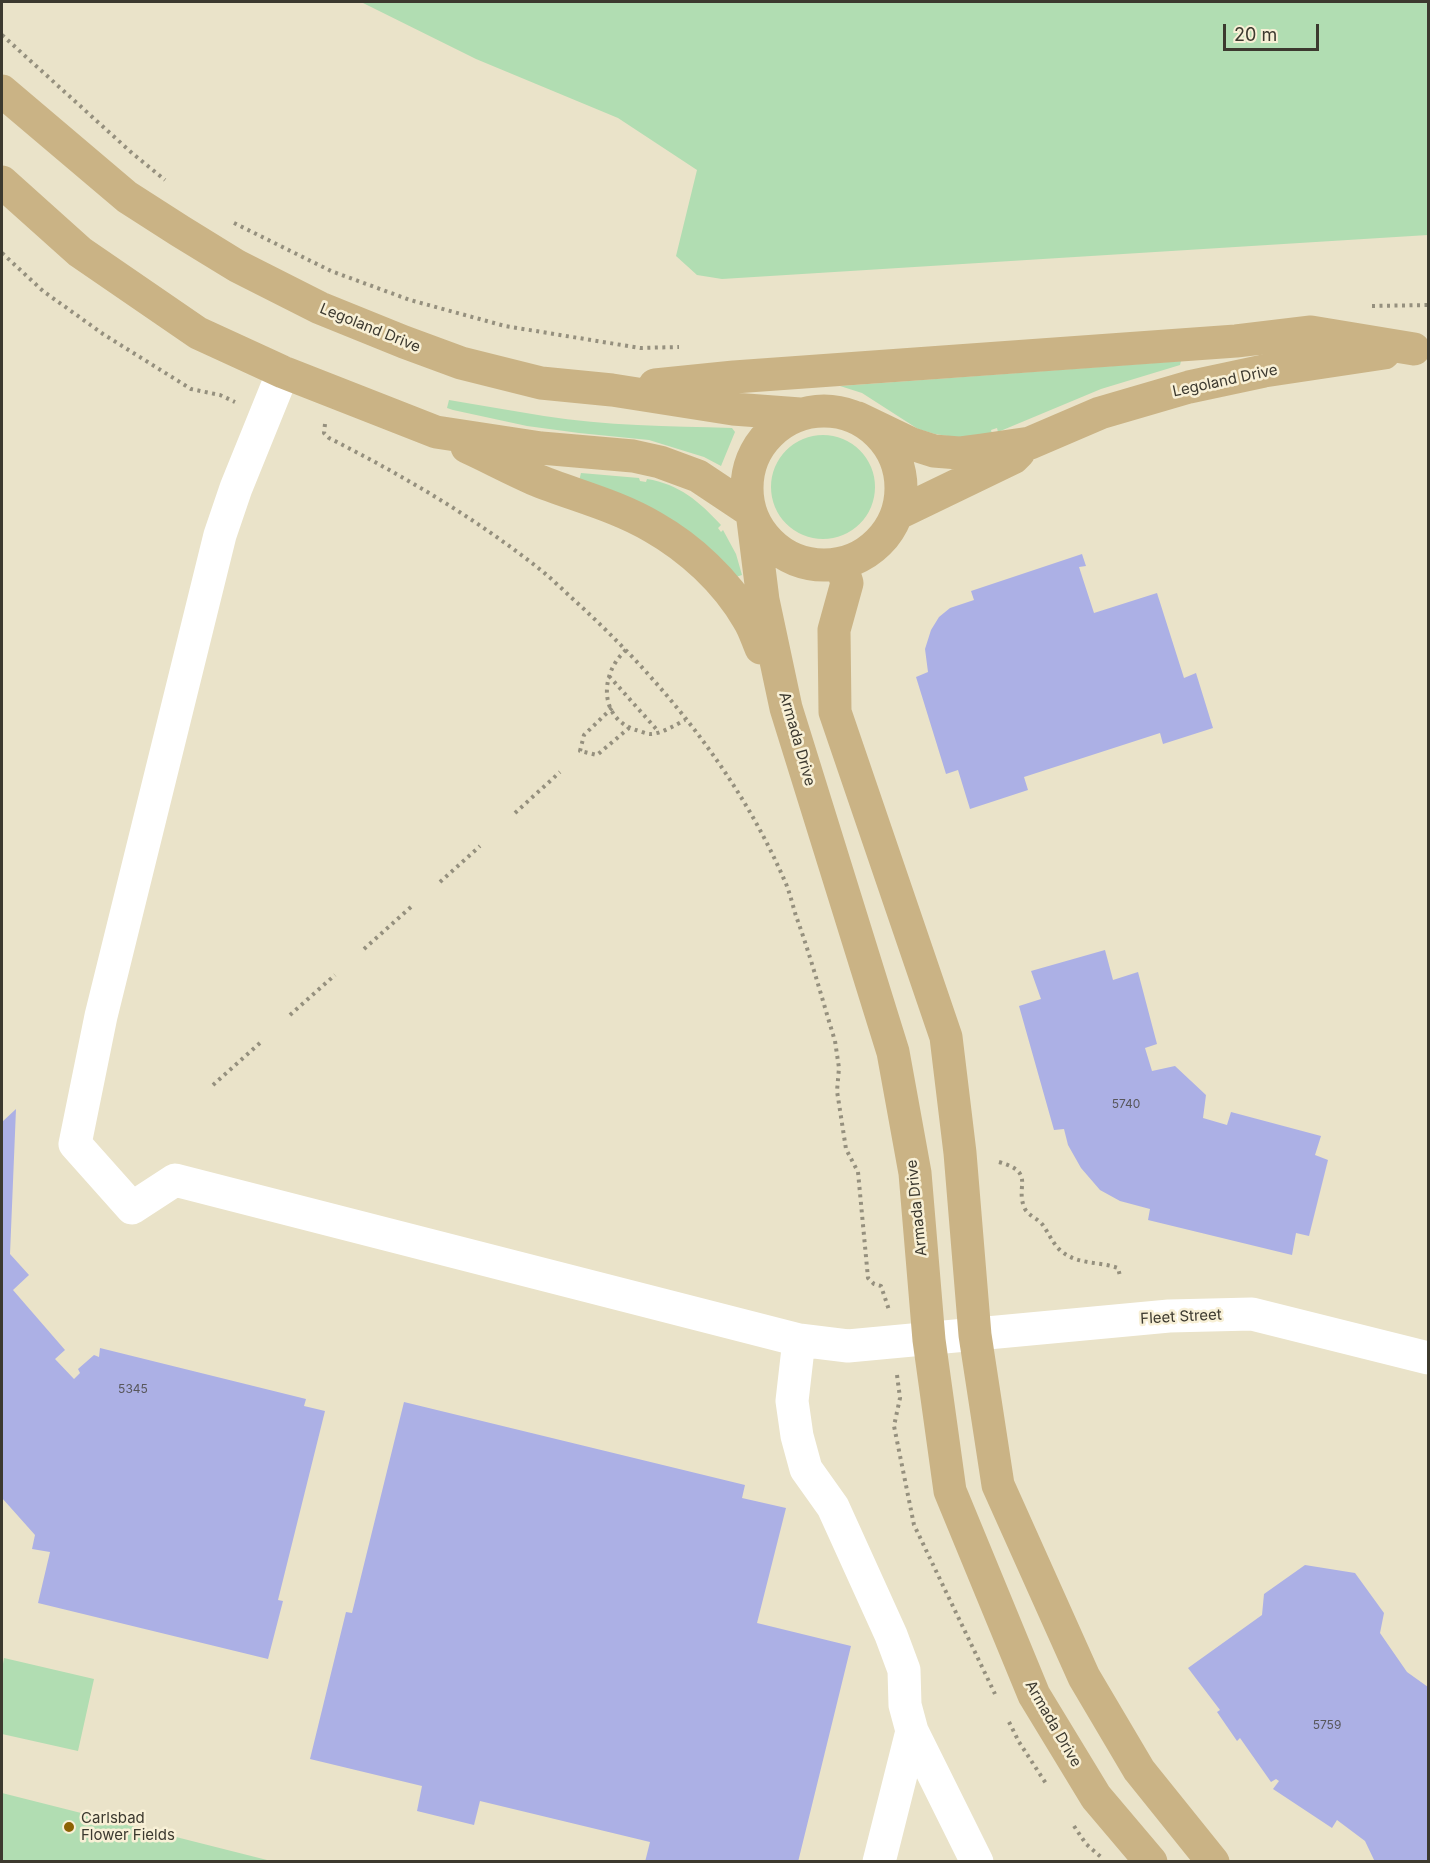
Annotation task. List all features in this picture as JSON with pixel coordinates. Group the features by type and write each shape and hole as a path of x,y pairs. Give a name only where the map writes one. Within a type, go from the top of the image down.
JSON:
{"main road":[{"name":"Legoland Drive","path":"2,91 127,197 237,266 320,308 461,363 542,383 612,390 733,409 800,414"},
{"path":"2,182 80,252 198,333 283,372 436,432 533,478 605,505 652,526 704,562 748,619 786,708"},
{"path":"612,390 734,377 1215,343 1311,332 1421,349"},
{"name":"Legoland Drive","path":"858,418 912,444 934,451 958,453 1030,443 1100,413 1189,387 1264,371 1421,349"},
{"path":"820,410 839,412 858,418 877,430 891,448 899,469 901,492 897,514 884,537 865,554 842,564 815,566 789,558 768,543 751,515 746,486 750,463 761,441 779,425 800,414 820,410"},
{"path":"436,432 540,447 633,456 660,462 698,476 751,515"},
{"name":"Legoland Drive","path":"897,514 1013,458 1030,443"},
{"name":"Armada Drive","path":"751,515 763,600 786,708 893,1052 915,1173 928,1340 950,1491 1034,1695 1096,1797 1151,1862"},
{"path":"842,564 847,583 834,630 836,712 946,1037 960,1153 975,1335 998,1485 1084,1677 1139,1770 1213,1862"}],"street":[{"name":"Fleet Street","path":"283,372 236,488 220,535 101,1016 75,1144 132,1208 175,1180 799,1340 848,1346 1169,1316 1252,1314 1428,1358"},
{"path":"799,1340 792,1401 796,1436 807,1469 833,1507 891,1635 904,1670 905,1705 912,1731 976,1862"},
{"path":"879,1862 912,1731"}],"path":[{"path":"2,35 132,153 169,183"},
{"path":"228,219 332,271 410,300 505,326 640,348 686,347"},
{"path":"2,254 43,291 112,340 191,389 220,395 236,402"},
{"path":"1369,307 1428,305"},
{"path":"325,423 324,433 329,438 429,492 538,568 626,650 716,761 756,823 787,889 835,1041 839,1068 837,1091 846,1149 858,1172 868,1278 874,1284 881,1286 889,1311"},
{"path":"626,650 618,658 609,676 606,698 616,717 629,728 649,734 685,720"},
{"path":"609,676 658,732"},
{"path":"612,708 584,735 580,751 597,755 629,728"},
{"path":"516,813 561,772"},
{"path":"440,882 480,846"},
{"path":"364,950 412,906"},
{"path":"290,1016 335,975"},
{"path":"213,1085 261,1042"},
{"path":"999,1162 1012,1166 1020,1174 1023,1180 1023,1201 1026,1210 1040,1222 1052,1241 1062,1251 1083,1262 1107,1264 1118,1268 1120,1276"}],"green space":[{"path":"361,2 1428,2 1428,235 722,279 697,275 676,256 697,170 618,118 476,59"},
{"path":"1181,361 1180,365 1101,389 998,432 997,428 991,430 992,434 961,438 918,429 862,393 840,386"},
{"path":"449,400 591,422 732,428 735,432 721,466 704,457 649,440 527,426 453,410 447,408"},
{"path":"823,435 843,439 860,450 871,467 875,487 871,507 860,524 843,535 823,539 803,535 786,524 775,507 771,487 775,467 786,450 803,439"},
{"path":"581,473 639,478 640,481 646,482 647,479 659,481 688,495 721,525 718,528 721,532 723,530 736,554 742,575 736,577 579,481"},
{"path":"4,1658 94,1679 78,1751 2,1734"},
{"name":"Carlsbad Flower Fields","path":"2,1793 271,1861 2,1861"}],"building":[{"path":"1082,554 1086,566 1079,567 1094,613 1157,593 1184,678 1196,673 1213,728 1163,744 1160,733 1024,777 1028,790 970,809 958,770 946,774 916,677 928,672 925,649 931,630 939,617 950,608 974,600 971,591"},
{"path":"1105,950 1113,980 1138,972 1157,1044 1145,1048 1152,1071 1175,1066 1206,1095 1203,1118 1227,1125 1231,1112 1321,1136 1315,1155 1328,1160 1309,1236 1296,1233 1292,1255 1148,1220 1150,1209 1120,1201 1100,1190 1081,1168 1068,1145 1064,1129 1054,1130 1019,1006 1041,999 1031,971"},
{"path":"16,1109 10,1254 29,1275 13,1290 65,1350 55,1359 74,1379 80,1373 78,1369 94,1355 99,1357 100,1348 306,1399 304,1406 325,1411 278,1600 283,1601 268,1659 38,1603 50,1552 32,1549 35,1535 2,1498 2,1122"},
{"path":"404,1402 745,1485 742,1498 786,1508 757,1623 851,1646 798,1862 645,1862 650,1842 480,1801 474,1825 417,1811 422,1786 310,1759 346,1612 352,1613"},
{"path":"1305,1565 1355,1573 1384,1613 1380,1633 1407,1672 1428,1687 1428,1862 1375,1862 1365,1841 1337,1820 1332,1828 1273,1789 1279,1781 1276,1779 1271,1782 1240,1738 1237,1741 1217,1712 1220,1710 1188,1668 1262,1615 1264,1594"}],"place":[{"name":"Carlsbad Flower Fields","path":"69,1827"}]}
